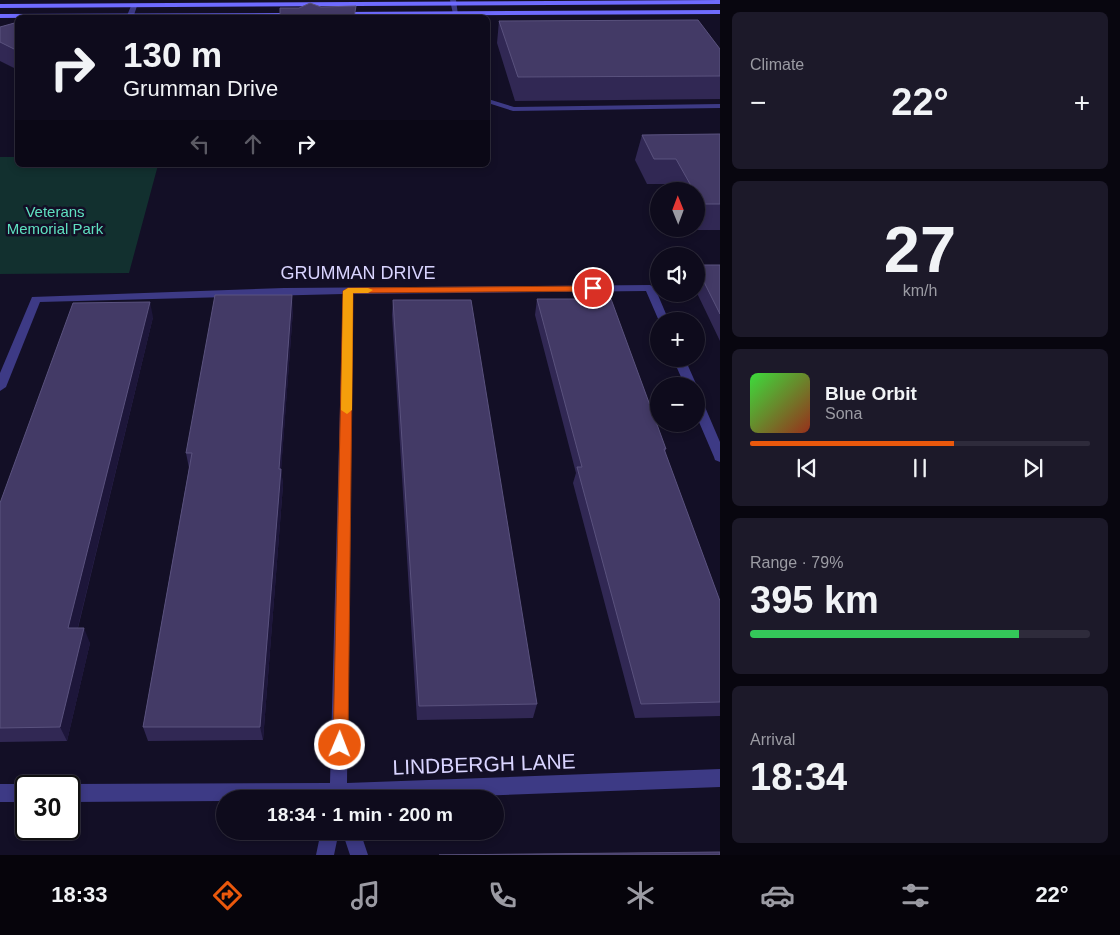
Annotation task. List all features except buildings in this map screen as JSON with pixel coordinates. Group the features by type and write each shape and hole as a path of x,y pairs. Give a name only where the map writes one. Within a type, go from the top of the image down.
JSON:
{"street":[{"path":"0,6 134,6 281,2 720,2"},
{"path":"281,2 280,15 300,15"},
{"path":"454,2 456,14"},
{"path":"131,15 134,6"},
{"path":"490,16 720,12"},
{"path":"329,14 460,15"},
{"path":"0,16 15,16"},
{"path":"490,102 513,109 720,106"},
{"name":"GRUMMAN DRIVE","path":"0,387 36,299 348,291 650,288 660,312"},
{"path":"340,790 348,291"},
{"path":"705,421 720,457"},
{"name":"LINDBERGH LANE","path":"480,790 720,778"},
{"path":"0,793 15,793"},
{"name":"LINDBERGH LANE","path":"80,793 216,795"},
{"path":"325,855 328,840"},
{"path":"354,840 359,855"}],"green space":[{"name":"Veterans Memorial Park","path":"0,157 15,157 15,167 157,167 129,273 0,274"}],"slow traffic":[{"path":"347,410 348,291 368,290"}],"route":[{"path":"340,745 348,291 593,288"}]}
